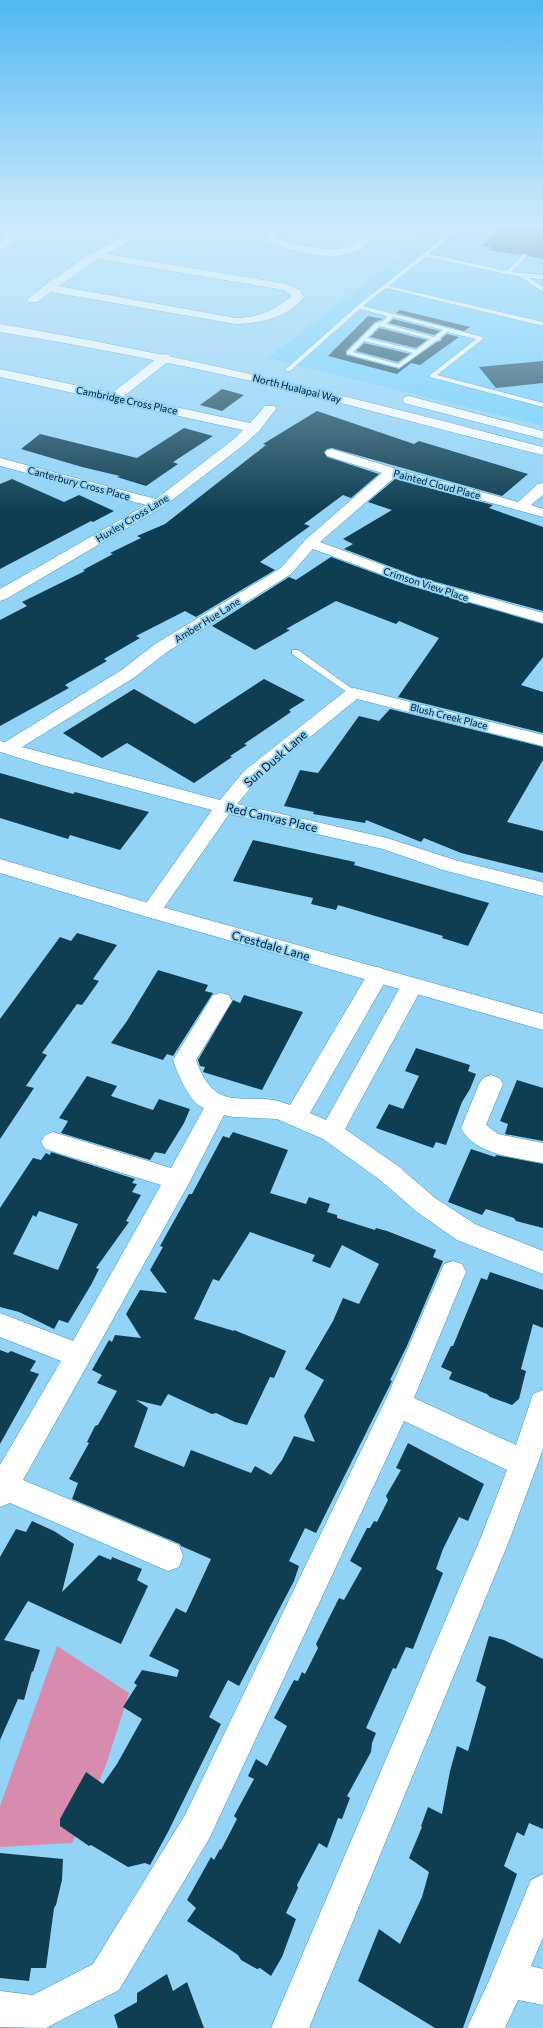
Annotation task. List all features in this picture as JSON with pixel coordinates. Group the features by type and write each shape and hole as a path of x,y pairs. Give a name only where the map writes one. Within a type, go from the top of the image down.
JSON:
{"street":[{"name":"North Hualapai Way","path":"0,328 165,358 306,389 543,452"},
{"path":"115,397 165,358"},
{"name":"North Hualapai Way","path":"273,366 302,373"},
{"name":"Cambridge Cross Place","path":"0,373 254,428"},
{"path":"397,397 543,435"},
{"name":"Huxley Cross Lane","path":"0,596 158,504 254,428 270,409"},
{"name":"Painted Cloud Place","path":"332,453 392,472 542,512"},
{"name":"Canterbury Cross Place","path":"1,463 158,504"},
{"name":"Amber Hue Lane","path":"4,747 129,673 161,648 286,571 310,543 392,472"},
{"path":"521,507 543,487"},
{"name":"Crimson View Place","path":"310,543 413,581 543,618"},
{"name":"Blush Creek Place","path":"354,693 543,741"},
{"name":"Sun Dusk Lane","path":"151,911 224,807 251,775 354,693"},
{"name":"Red Canvas Place","path":"4,747 48,762 224,807 387,844 450,865 543,889"},
{"name":"Crestdale Lane","path":"0,866 412,986 543,1022"},
{"path":"296,1116 378,975"},
{"path":"331,1132 412,986"},
{"path":"221,1001 184,1060 190,1077 207,1100 234,1108 279,1110 331,1132 389,1173 426,1205 466,1232 543,1263"},
{"path":"491,1084 473,1128 491,1142 543,1153"},
{"path":"168,1556 2,1490 178,1180 219,1104"},
{"path":"53,1142 178,1180"},
{"path":"0,2009 35,2014 106,1977 197,1827 398,1404 454,1272"},
{"path":"0,1325 79,1356"},
{"path":"290,2028 494,1540 524,1463 543,1403"},
{"path":"398,1404 524,1463"},
{"path":"486,2028 508,1980 543,1892"},
{"path":"508,1980 543,1987"}],"lane":[{"path":"288,370 343,322"},
{"path":"386,322 383,324 378,324 349,353 399,366 436,339"},
{"path":"417,322 481,338 432,376 543,405"},
{"path":"533,322 543,324"},
{"path":"378,324 436,339 443,338 450,332 450,330"},
{"path":"363,339 418,352"},
{"path":"518,399 543,396"},
{"path":"295,652 354,693"}],"shaded area":[{"path":"315,322 543,322 543,426 268,358"},
{"path":"57,1646 129,1693 106,1765 72,1843 0,1847 0,1806"}],"building":[{"path":"362,322 376,322 346,351 346,355 399,369 437,342 441,341 447,334 459,337 420,365 411,363 397,374 328,356"},
{"path":"390,322 403,322 440,331 434,335 389,323"},
{"path":"429,322 448,322 470,327 464,331"},
{"path":"379,328 427,340 416,348 370,337"},
{"path":"364,343 410,354 398,362 356,351"},
{"path":"543,361 543,383 496,388 479,367"},
{"path":"222,389 244,395 222,411 200,405"},
{"path":"317,411 414,444 419,441 528,474 502,496 332,448 327,449 324,452 327,457 379,474 351,498 343,495 304,524 310,526 260,562 275,570 196,617 185,611 136,636 140,638 104,659 107,661 65,685 69,688 0,726 0,620 27,606 22,602 85,571 83,570 113,554 110,553 141,538 137,536 165,524 266,445 263,444"},
{"path":"184,428 213,436 173,462 178,464 146,486 117,477 120,476 82,467 21,449 40,434 137,458"},
{"path":"12,479 64,502 79,495 114,511 93,522 91,521 0,569 0,484"},
{"path":"395,479 493,505 489,508 543,527 543,611 418,577 344,549 353,544 343,539 392,510 368,502"},
{"path":"331,557 407,585 543,624 543,657 521,685 543,692 543,733 398,697 439,638 399,621 396,624 336,601 286,629 290,630 255,650 212,626 289,577 296,580"},
{"path":"264,679 305,700 289,710 291,712 244,744 247,745 230,756 232,757 194,783 127,743 102,758 63,733 134,689 195,724"},
{"path":"390,709 543,747 543,760 507,822 543,831 543,873 461,853 424,838 421,842 366,820 365,823 313,814 314,812 284,806 300,770 318,773 359,716 379,721"},
{"path":"0,773 73,794 75,792 149,812 120,850 70,835 68,839 0,818"},
{"path":"253,840 355,862 354,865 489,903 468,946 442,938 443,936 338,905 336,910 311,904 313,898 233,881"},
{"path":"77,933 117,945 93,979 99,981 82,1005 77,1004 42,1053 47,1055 26,1086 34,1088 0,1139 0,1019 60,937 71,941"},
{"path":"158,970 208,985 205,991 213,993 173,1056 167,1054 163,1060 111,1043 127,1021"},
{"path":"244,995 303,1012 262,1090 203,1072 205,1067 200,1066 198,1060 233,1000 240,1003"},
{"path":"416,1048 470,1065 468,1071 476,1074 470,1089 462,1102 446,1145 436,1142 433,1148 376,1128 389,1104 403,1109 419,1076 405,1071"},
{"path":"87,1076 117,1086 111,1096 153,1110 159,1099 190,1109 184,1123 165,1154 155,1152 150,1160 61,1133 68,1121 59,1118"},
{"path":"517,1080 543,1088 543,1141 505,1134 508,1124 500,1121"},
{"path":"233,1132 288,1150 270,1193 306,1204 309,1197 330,1204 327,1212 337,1215 337,1218 375,1230 376,1228 387,1231 436,1250 433,1257 443,1261 406,1348 390,1380 392,1381 316,1533 305,1528 289,1561 299,1566 294,1581 239,1686 228,1680 209,1717 221,1724 168,1832 150,1865 145,1863 128,1867 91,1845 89,1846 60,1826 60,1819 86,1772 103,1784 117,1764 142,1719 123,1707 137,1685 134,1683 142,1670 177,1677 179,1670 149,1656 176,1608 186,1613 211,1559 181,1546 180,1544 72,1499 78,1483 69,1479 89,1443 87,1442 95,1426 98,1425 117,1391 97,1383 102,1375 92,1370 109,1340 112,1342 115,1335 141,1338 126,1314 140,1290 167,1293 150,1270 163,1247 160,1246 189,1194 192,1194 223,1136 229,1138","holes":["250,1232 315,1255 312,1261 330,1268 342,1245 379,1264 359,1304 343,1298 333,1321 305,1369 324,1380 304,1416 315,1442 294,1436 282,1460 271,1475 255,1466 251,1473 191,1450 184,1467 134,1447 148,1408 136,1400 161,1406 168,1394 212,1414 216,1413 235,1422 247,1425 270,1377 274,1378 286,1351 234,1330 194,1319 213,1279 219,1281"]},
{"path":"471,1149 495,1157 496,1155 543,1164 543,1228 516,1221 514,1218 486,1209 482,1215 448,1202"},
{"path":"51,1152 135,1179 132,1183 137,1184 132,1192 141,1195 126,1221 129,1222 96,1268 99,1269 91,1285 68,1323 59,1320 54,1329 19,1312 0,1307 0,1208 33,1158 41,1160 46,1153 50,1155","holes":["39,1211 78,1224 58,1270 13,1254 33,1215 36,1217"]},
{"path":"490,1272 543,1290 543,1328 533,1324 521,1369 526,1371 519,1399 512,1405 449,1379 452,1372 441,1367 451,1346 453,1346 481,1278 487,1280"},
{"path":"0,1350 8,1353 11,1351 36,1361 30,1371 39,1374 0,1444"},
{"path":"408,1443 484,1484 468,1521 459,1517 443,1549 436,1569 443,1573 413,1649 406,1647 396,1669 393,1668 366,1728 376,1733 372,1743 371,1752 347,1796 350,1798 342,1819 338,1818 327,1848 319,1843 297,1885 298,1888 286,1913 296,1919 282,1957 271,1976 260,1968 257,1969 241,1960 238,1955 187,1921 196,1908 187,1900 211,1857 214,1860 220,1849 221,1850 237,1819 234,1816 254,1779 248,1776 256,1759 267,1766 287,1726 274,1718 294,1680 298,1681 302,1672 305,1674 318,1648 316,1644 339,1598 344,1600 362,1568 350,1561 367,1528 370,1528 374,1521 377,1522 388,1500 386,1496 401,1470 396,1468"},
{"path":"32,1521 54,1531 74,1544 62,1592 99,1555 111,1560 112,1557 142,1569 137,1580 148,1586 121,1644 28,1601 4,1640 40,1650 33,1672 32,1671 24,1700 18,1699 0,1740 0,1557 16,1529 26,1532"},
{"path":"489,1636 504,1640 543,1659 543,1829 529,1823 524,1836 517,1832 504,1866 517,1874 463,2028 435,2028 358,1981 379,1929 400,1944 422,1897 429,1872 409,1858 422,1827 421,1826 428,1807 442,1814 450,1771 457,1746 468,1751 486,1687 476,1681"},
{"path":"0,1853 63,1859 62,1880 54,1908 46,1968 31,1968 29,1981 0,1978"},
{"path":"167,1974 173,1991 187,1982 204,2028 118,2028 114,2015 137,2002 137,1993"}]}
